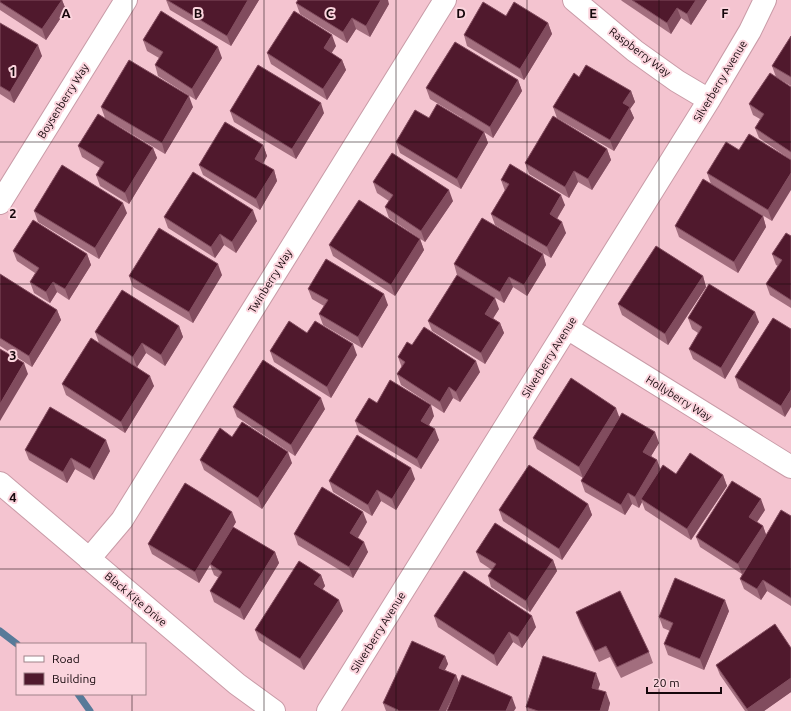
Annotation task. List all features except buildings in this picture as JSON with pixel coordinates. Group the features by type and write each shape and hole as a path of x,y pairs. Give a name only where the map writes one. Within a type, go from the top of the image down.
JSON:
{"street":[{"name":"Boysenberry Way","path":"0,203 126,0"},
{"name":"Twinberry Way","path":"89,559 122,520 445,0"},
{"name":"Raspberry Way","path":"574,0 635,51 677,81 709,100"},
{"name":"Silverberry Avenue","path":"328,711 709,100 750,31 765,0"},
{"name":"Hollyberry Way","path":"567,328 791,467"},
{"name":"Black Kite Drive","path":"0,483 237,684 274,711"}],"waterway":[{"path":"0,631 16,643"},
{"path":"79,695 90,711"}]}
